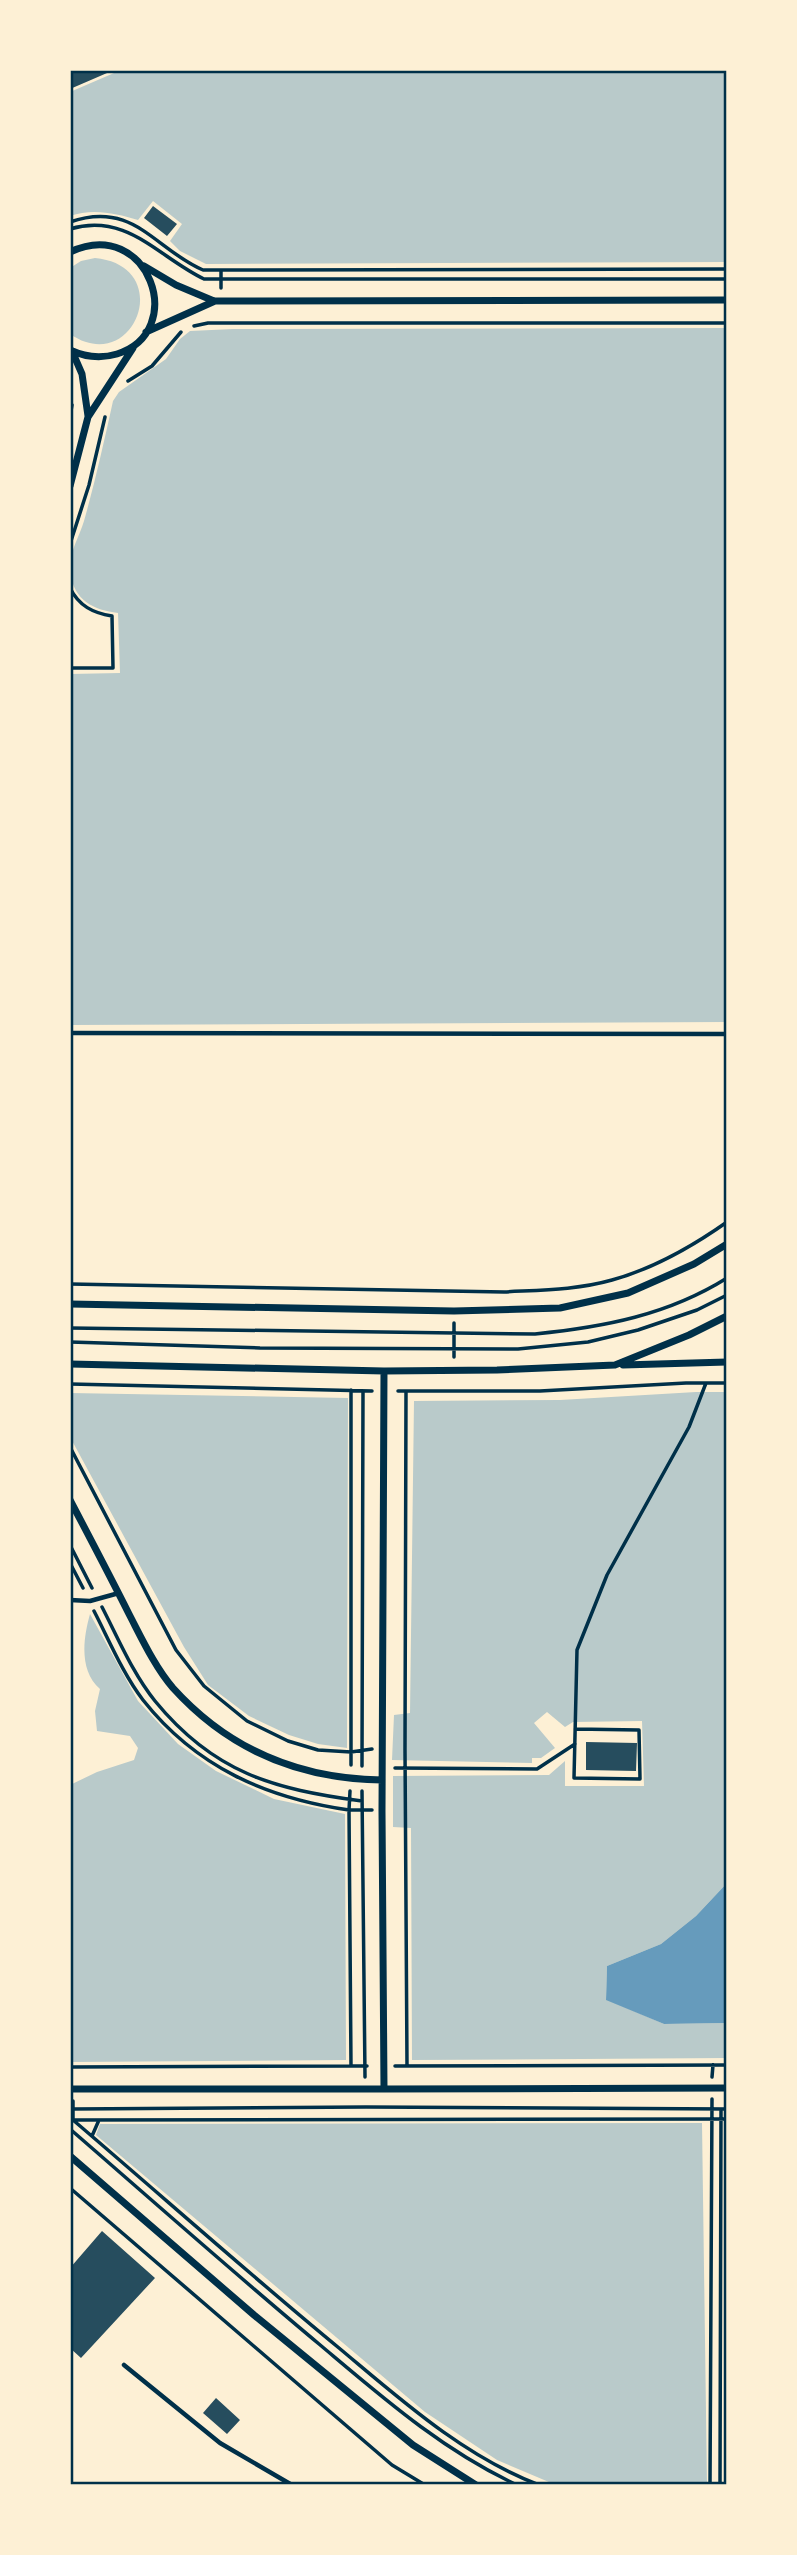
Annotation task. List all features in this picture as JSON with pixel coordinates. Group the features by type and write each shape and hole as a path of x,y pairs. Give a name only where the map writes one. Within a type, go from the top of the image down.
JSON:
{"street":[{"path":"70,252 82,246 115,246 176,285 215,301 727,300"},
{"path":"70,485 88,417 146,332 153,316 155,298 152,281 143,265"},
{"path":"146,332 215,301"},
{"path":"71,350 88,356 106,357 122,352 136,343"},
{"path":"71,350 82,374 88,417"},
{"path":"70,1304 454,1311 560,1308 628,1293 694,1264 727,1244"},
{"path":"615,1365 689,1335 727,1316"},
{"path":"70,1364 454,1371 727,1362"},
{"path":"384,1371 384,2089"},
{"path":"70,1500 146,1647 172,1686 211,1725 253,1752 304,1771 363,1780 382,1780"},
{"path":"70,2090 727,2088"},
{"path":"70,2156 254,2315 402,2437 476,2485"}],"lane":[{"path":"70,1033 727,1034"},
{"path":"70,1600 90,1601 119,1593"},
{"path":"124,2365 220,2443 292,2485"}],"path":[{"path":"70,222 99,217 124,221 147,232 203,270 727,269"},
{"path":"221,270 222,290"},
{"path":"204,279 727,279"},
{"path":"222,314 222,324"},
{"path":"128,381 152,366 184,329 208,323 727,323"},
{"path":"70,544 89,485 108,407"},
{"path":"70,588 83,606 98,614 112,616 113,668 70,668"},
{"path":"70,1284 504,1292 559,1289 611,1281 660,1262 727,1222"},
{"path":"70,1328 535,1334 593,1328 643,1315 698,1296 727,1278"},
{"path":"454,1291 455,1391"},
{"path":"70,1342 260,1348 518,1349 587,1342 638,1330 697,1310 727,1295"},
{"path":"575,1729 639,1730 640,1779 574,1778 575,1744 575,1729 577,1650 607,1575 689,1427 706,1383"},
{"path":"70,1447 176,1650 204,1686 247,1721 289,1741 318,1750 351,1752 351,1390"},
{"path":"363,1391 361,1810 366,2107"},
{"path":"406,1391 407,2065 727,2065"},
{"path":"70,1563 142,1699 180,1740 218,1769 275,1794 349,1810 351,2066 70,2067"},
{"path":"382,1768 537,1769 575,1744"},
{"path":"710,2485 713,2065"},
{"path":"70,2112 73,2109 366,2107 724,2109 721,2119 720,2485"},
{"path":"539,2485 458,2441 422,2417 274,2294 73,2120 727,2119"},
{"path":"92,2136 99,2120"},
{"path":"70,2129 267,2301 418,2427 489,2472 517,2485"},
{"path":"70,2188 392,2465 425,2485"}],"shaded area":[{"path":"121,70 727,70 727,262 206,264 180,251 170,241 182,224 153,201 138,220 104,212 70,216 70,92"},
{"path":"95,258 120,265 135,279 140,297 137,316 128,331 112,342 93,344 70,334 70,268 81,261"},
{"path":"727,328 727,1022 70,1025 70,674 120,673 118,613 93,606 81,597 72,582 70,565 88,506 113,401 119,392 166,359 180,339 190,331"},
{"path":"727,1392 727,1883 696,1916 661,1944 607,1966 606,1999 664,2024 727,2023 727,2058 412,2060 411,1828 393,1827 393,1776 549,1775 565,1761 565,1786 644,1786 642,1721 573,1722 565,1727 547,1712 534,1723 555,1748 541,1758 532,1758 532,1763 392,1760 394,1715 410,1713 414,1401 560,1400"},
{"path":"70,1393 348,1398 347,1748 318,1744 289,1735 249,1716 208,1685 184,1647 70,1437"},
{"path":"90,1614 138,1701 178,1744 216,1771 274,1799 345,1814 346,2060 70,2062 70,1785 97,1772 134,1760 138,1748 130,1736 97,1731 95,1711 100,1689 89,1673 85,1654"},
{"path":"702,2123 707,2485 556,2485 497,2460 425,2412 96,2135 100,2124"}],"water":[{"path":"727,1883 727,2023 664,2024 606,2000 607,1966 661,1944 696,1916"}],"building":[{"path":"70,70 114,70 70,89"},
{"path":"153,206 177,224 167,236 144,218"},
{"path":"586,1742 637,1743 636,1771 586,1770"},
{"path":"102,2231 155,2278 81,2358 70,2348 70,2268"},
{"path":"216,2398 240,2420 227,2434 203,2413"}]}
